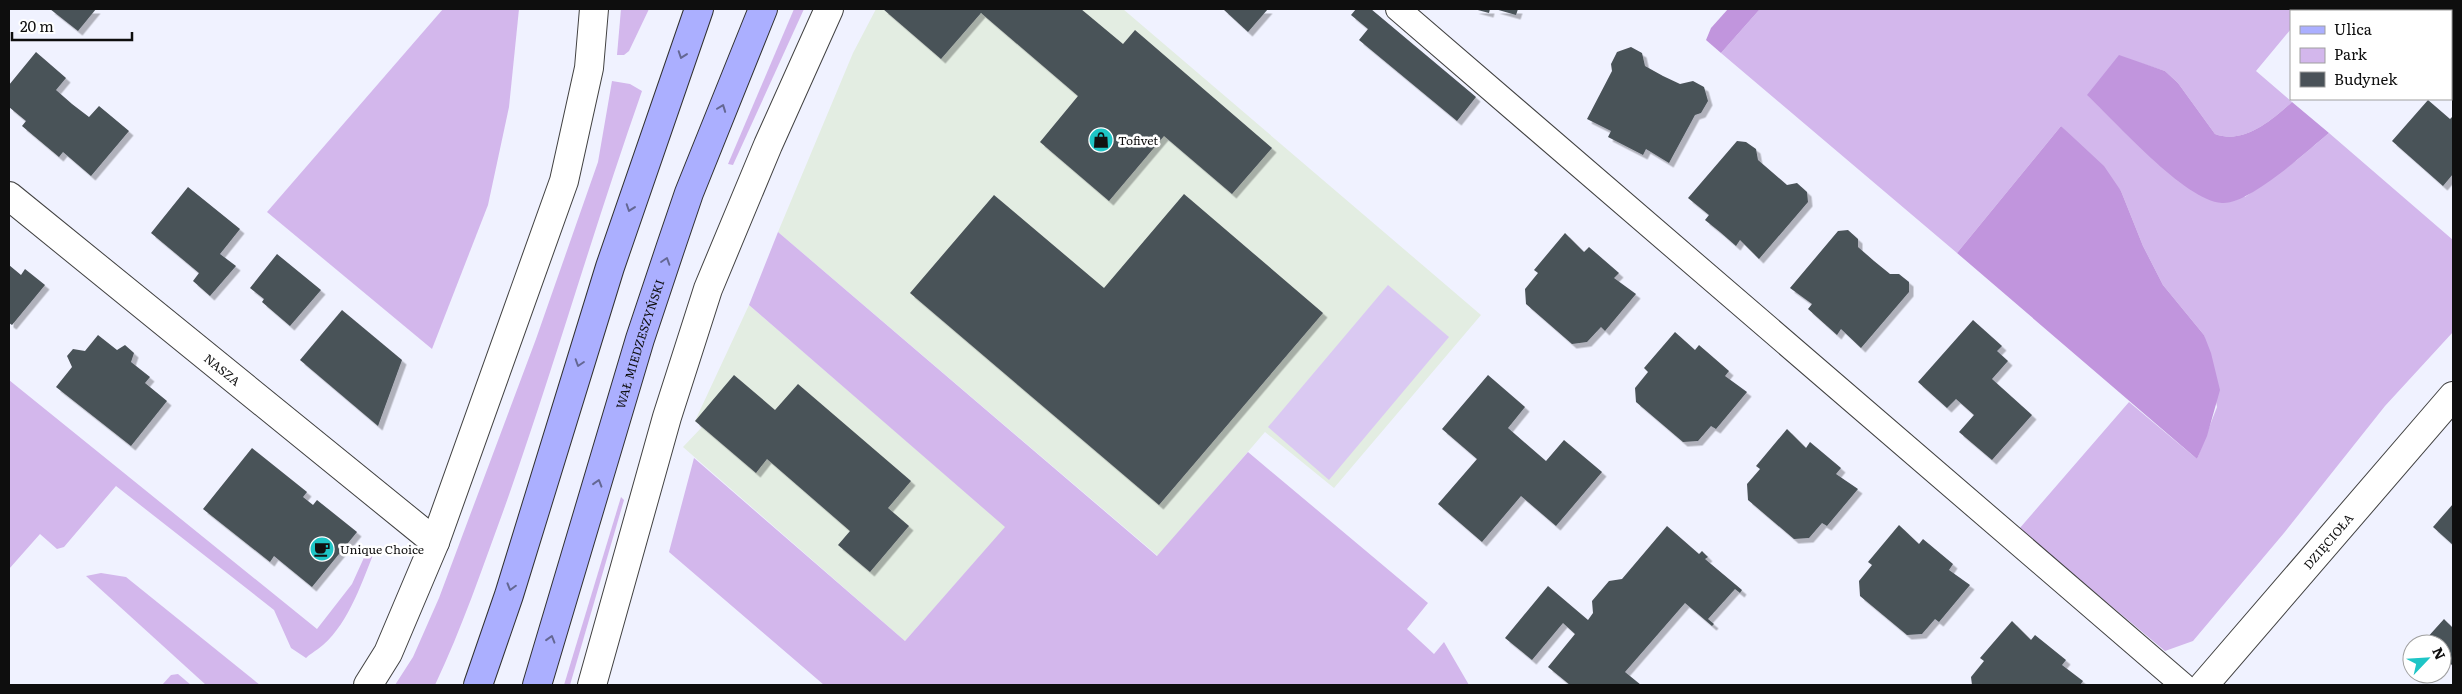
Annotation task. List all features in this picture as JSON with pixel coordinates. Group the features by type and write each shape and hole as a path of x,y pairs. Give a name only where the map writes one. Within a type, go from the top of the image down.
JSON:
{"main road":[{"path":"478,685 509,595 610,267 699,9"},
{"name":"WAŁ MIEDZESZYŃSKI","path":"537,685 640,339 670,248 692,185 763,9"}],"street":[{"path":"368,685 388,652 435,542 564,181 589,68 594,9"},
{"path":"592,685 666,417 708,288 768,145 829,9"},
{"name":"NASZA","path":"9,196 435,542"},
{"name":"DZIĘCIOŁA","path":"2204,685 2453,396"}],"lane":[{"path":"1398,9 2183,685"}],"shaded area":[{"path":"876,9 1123,9 1481,315 1334,488 1265,432 1158,556 778,232 853,53"},
{"path":"1728,9 1760,9 1721,53 1706,40 1711,28"},
{"path":"2119,55 2165,71 2178,83 2215,134 2226,137 2236,136 2257,129 2292,102 2329,133 2293,164 2247,195 2222,203 2207,199 2170,175 2087,95"},
{"path":"2061,126 2104,166 2121,191 2143,246 2163,285 2204,335 2211,353 2220,390 2207,436 2197,459 1957,253"},
{"path":"1388,285 1449,337 1329,480 1268,427"},
{"path":"749,305 1006,527 905,641 683,447 702,427 695,421"}],"green space":[{"path":"443,9 519,9 509,107 488,205 432,349 267,212"},
{"path":"621,9 649,9 629,51 624,55 617,55"},
{"path":"794,9 804,9 733,165 728,164"},
{"path":"1760,9 2308,9 2290,10 2290,30 2256,71 2292,102 2266,123 2247,133 2226,137 2215,134 2178,83 2165,71 2137,62 2245,197 2297,160 2329,133 2453,240 2453,332 2385,406 2284,533 2193,641 2165,651 2019,529 2129,402 2197,459 2217,407 2204,335 2163,285 2143,246 2121,191 2061,126 1957,253 1721,53"},
{"path":"2382,9 2453,9 2453,70 2452,10"},
{"path":"612,81 630,84 642,91 539,405 480,576 435,685 395,685 413,657 439,598 536,339 598,162"},
{"path":"778,232 1157,556 1248,452 1428,603 1407,629 1434,654 1444,642 1469,685 824,685 669,552 694,458 905,641 1005,527 749,305"},
{"path":"9,380 317,629 352,584 367,551 373,555 352,606 337,630 306,658 291,648 274,610 116,486 64,547 57,549 40,534 9,569"},
{"path":"621,497 624,500 570,685 564,685"},
{"path":"101,573 126,577 260,685 206,685 86,576"},
{"path":"178,674 191,685 162,685 171,675"}],"building":[{"path":"50,9 96,9 78,31"},
{"path":"883,9 1081,9 1123,44 1135,30 1272,148 1232,194 1164,136 1109,201 1040,142 1078,96 981,13 941,59"},
{"path":"1223,9 1268,9 1248,32"},
{"path":"1356,9 1371,9 1476,97 1457,121 1359,40 1368,29 1351,15"},
{"path":"1474,9 1490,9 1489,13"},
{"path":"1495,9 1518,9 1516,15"},
{"path":"1631,47 1642,53 1645,66 1663,76 1680,84 1693,81 1704,87 1708,101 1701,113 1695,115 1669,163 1646,149 1643,155 1608,137 1611,131 1587,119 1612,71 1611,64 1617,52"},
{"path":"36,52 66,78 56,90 72,104 89,117 99,106 129,131 91,176 63,152 59,157 22,126 26,121 9,107 9,85"},
{"path":"2428,100 2450,119 2453,116 2453,174 2443,186 2392,141"},
{"path":"1737,141 1746,142 1756,149 1758,160 1787,185 1797,183 1807,192 1808,202 1759,259 1740,240 1736,246 1705,220 1709,215 1688,198"},
{"path":"188,187 240,229 220,254 236,266 210,296 193,281 199,273 151,233"},
{"path":"1184,194 1323,313 1159,505 910,293 994,195 1104,288"},
{"path":"1848,230 1858,239 1858,247 1874,261 1890,274 1899,274 1909,282 1909,292 1861,348 1841,329 1837,335 1808,309 1812,304 1790,288 1838,231"},
{"path":"1565,233 1584,252 1589,247 1619,273 1614,278 1636,294 1605,331 1601,327 1587,342 1572,344 1526,304 1525,289 1538,273 1534,270"},
{"path":"277,254 321,290 290,326 262,302 264,299 250,288"},
{"path":"9,265 21,275 25,269 45,285 12,325 9,323"},
{"path":"342,310 402,360 378,426 300,360"},
{"path":"1973,320 2002,346 1997,351 2008,361 1992,379 2032,415 1992,460 1959,432 1974,415 1956,399 1947,408 1918,382"},
{"path":"1675,332 1695,350 1699,345 1729,371 1725,376 1747,392 1716,429 1711,426 1698,441 1683,442 1636,402 1635,388 1648,372 1644,368"},
{"path":"98,335 117,350 125,345 134,353 131,362 150,377 145,383 167,401 131,446 56,387 72,367 67,356 73,349 85,351"},
{"path":"734,375 775,410 798,384 911,481 888,508 909,526 870,572 838,545 850,531 767,459 756,473 695,421"},
{"path":"1488,375 1525,407 1508,428 1546,461 1564,440 1602,472 1556,526 1521,496 1482,542 1438,504 1477,459 1442,429"},
{"path":"1787,429 1806,448 1810,442 1841,468 1836,474 1858,489 1827,526 1822,523 1809,538 1794,539 1748,500 1747,484 1760,469 1756,466"},
{"path":"252,448 307,492 303,497 313,505 317,500 357,532 312,587 274,556 270,562 203,509"},
{"path":"2453,504 2453,545 2433,527"},
{"path":"1899,525 1919,544 1923,539 1953,564 1949,570 1970,585 1939,622 1935,619 1922,634 1907,635 1860,596 1859,581 1872,565 1868,562"},
{"path":"1667,526 1699,554 1702,551 1708,557 1705,559 1742,590 1740,593 1735,589 1708,619 1714,624 1712,626 1685,603 1625,672 1641,685 1570,685 1548,667 1575,634 1563,623 1532,660 1505,638 1548,586 1588,620 1593,613 1592,601 1609,581 1622,579"},
{"path":"2444,619 2453,628 2453,666 2452,634 2430,634"},
{"path":"2012,621 2031,640 2035,635 2066,660 2062,665 2083,681 2080,685 1972,685 1971,677 1984,661 1980,658"}],"place":[{"name":"Tofivet","path":"1101,140"},
{"name":"Unique Choice","path":"322,549"}]}
